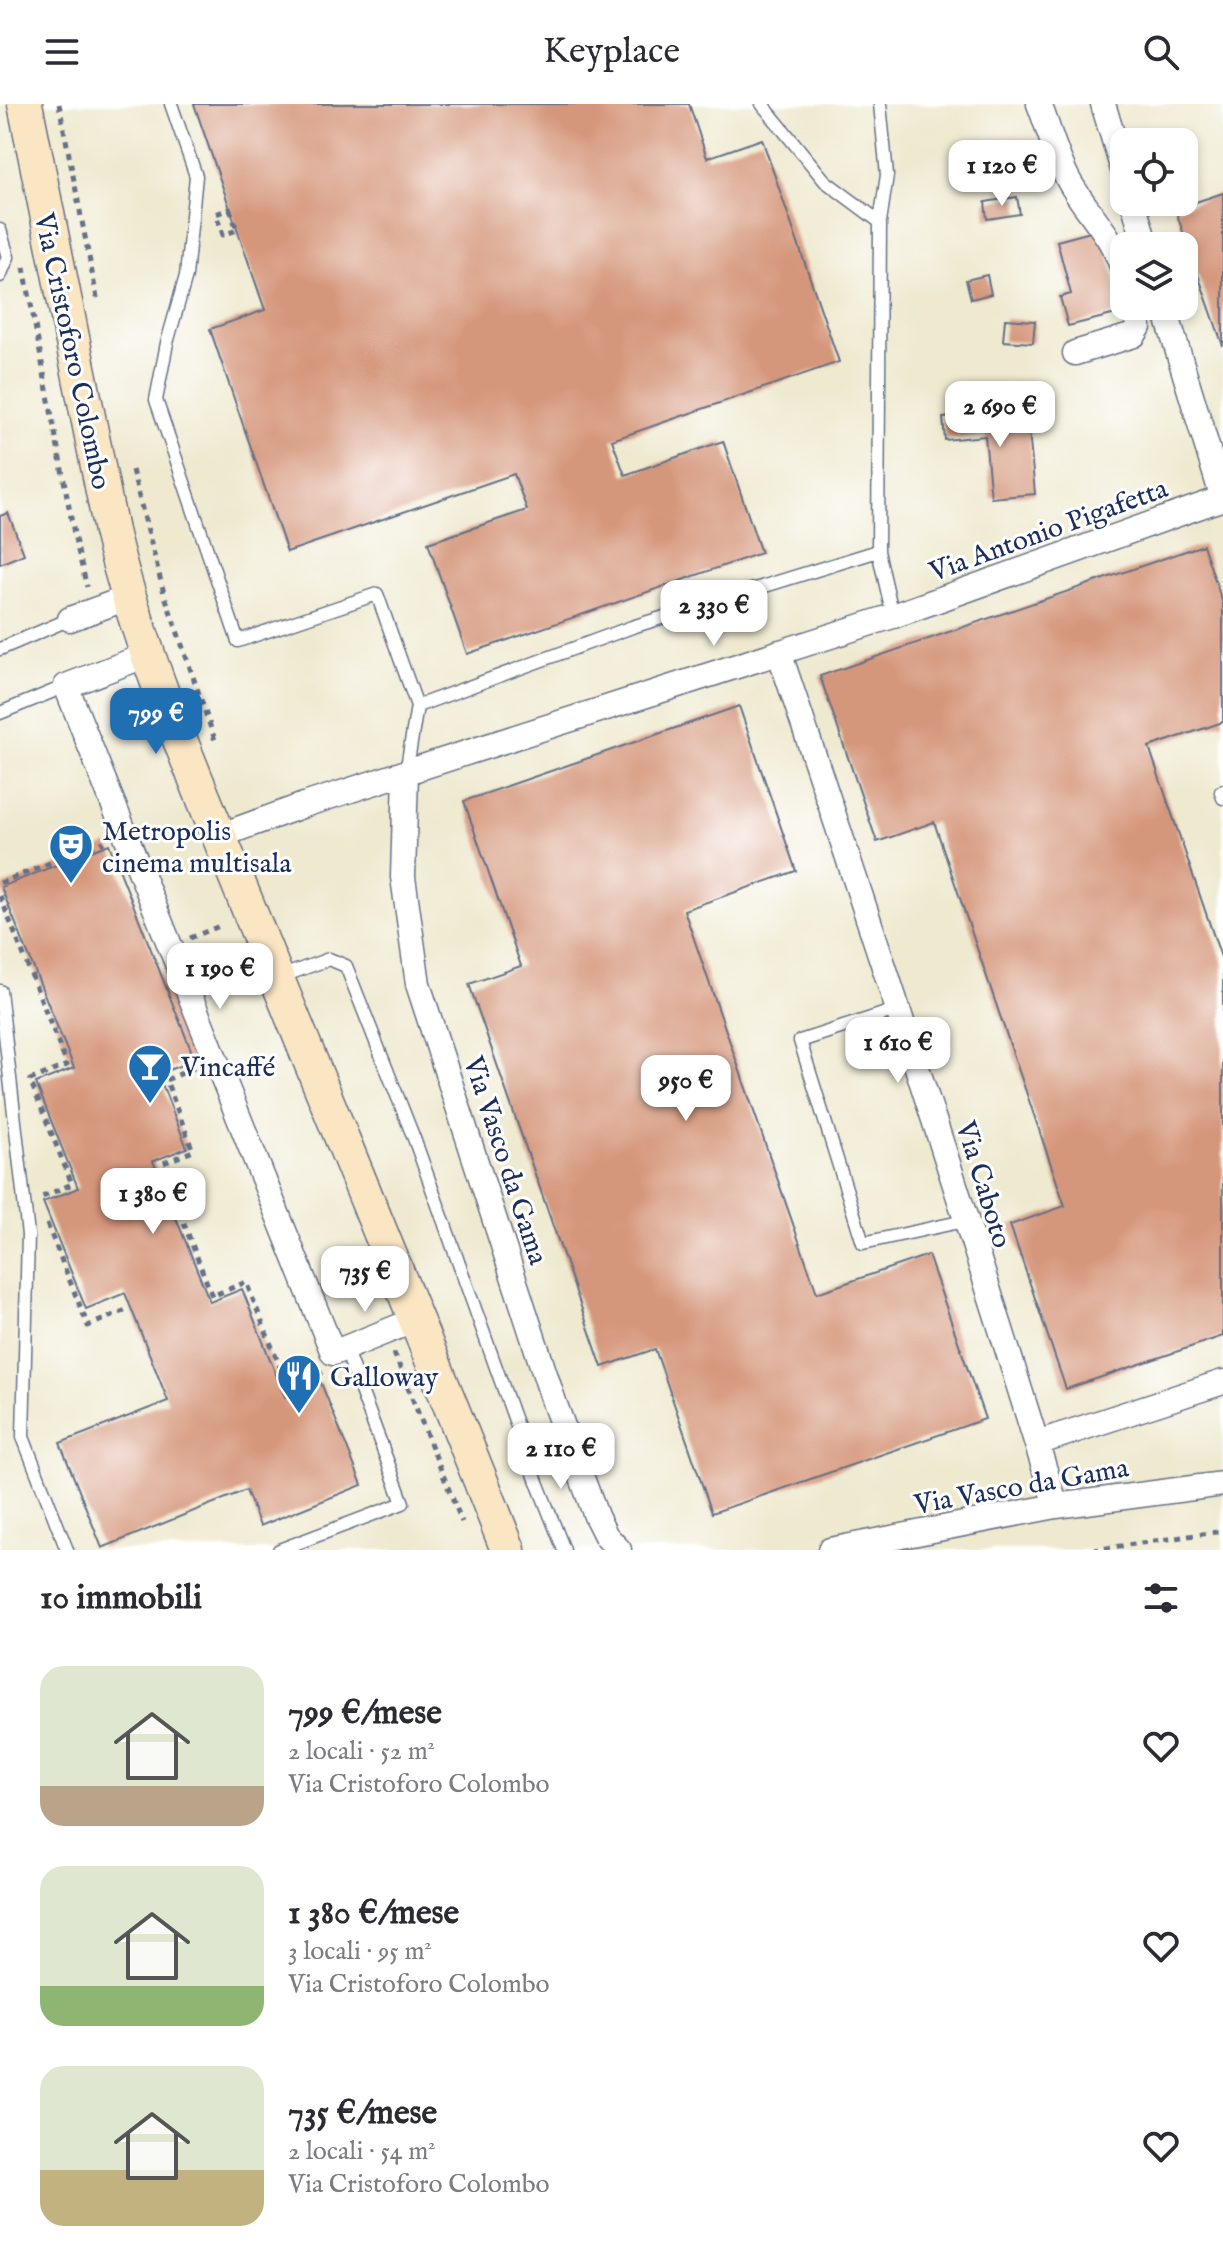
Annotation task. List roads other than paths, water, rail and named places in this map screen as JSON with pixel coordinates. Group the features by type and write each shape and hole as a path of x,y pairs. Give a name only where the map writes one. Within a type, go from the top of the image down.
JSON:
{"main road":[{"name":"Via Cristoforo Colombo","path":"25,104 127,598 503,1548"}],"street":[{"path":"1039,104 1068,180 1110,239"},
{"path":"1103,104 1110,128"},
{"path":"1075,353 1134,335 1139,327 1137,320"},
{"path":"1168,320 1223,499"},
{"name":"Via Antonio Pigafetta","path":"219,836 304,805 893,616 1223,499"},
{"path":"70,619 127,598"},
{"name":"Via Caboto","path":"779,652 899,1009 1056,1506"},
{"path":"147,655 66,686 333,1353 415,1320"},
{"name":"Via Vasco da Gama","path":"406,773 403,877 418,984 554,1402 596,1516 606,1536 619,1550"},
{"path":"1037,1443 1223,1382"},
{"name":"Via Vasco da Gama","path":"830,1550 1056,1506 1223,1484"}],"lane":[{"path":"171,104 196,176 186,276 167,343 156,400 238,641 377,594 417,706 406,773"},
{"path":"762,104 825,181 880,222"},
{"path":"880,104 887,175 880,222 878,551 893,616"},
{"path":"0,230 8,257 0,276"},
{"path":"417,706 632,627 878,551"},
{"path":"0,649 70,619"},
{"path":"0,713 66,686"},
{"path":"1223,791 1223,798"},
{"path":"277,978 329,959 346,966 415,1141 564,1550"},
{"path":"0,991 28,1235 23,1437 67,1550"},
{"path":"899,1009 800,1041 863,1243 964,1221"},
{"path":"279,1550 403,1503 345,1348"}],"place":[{"name":"Metropolis cinema multisala","path":"71,885"},
{"name":"Vincaffé","path":"150,1105"},
{"name":"Galloway","path":"299,1415"}]}
